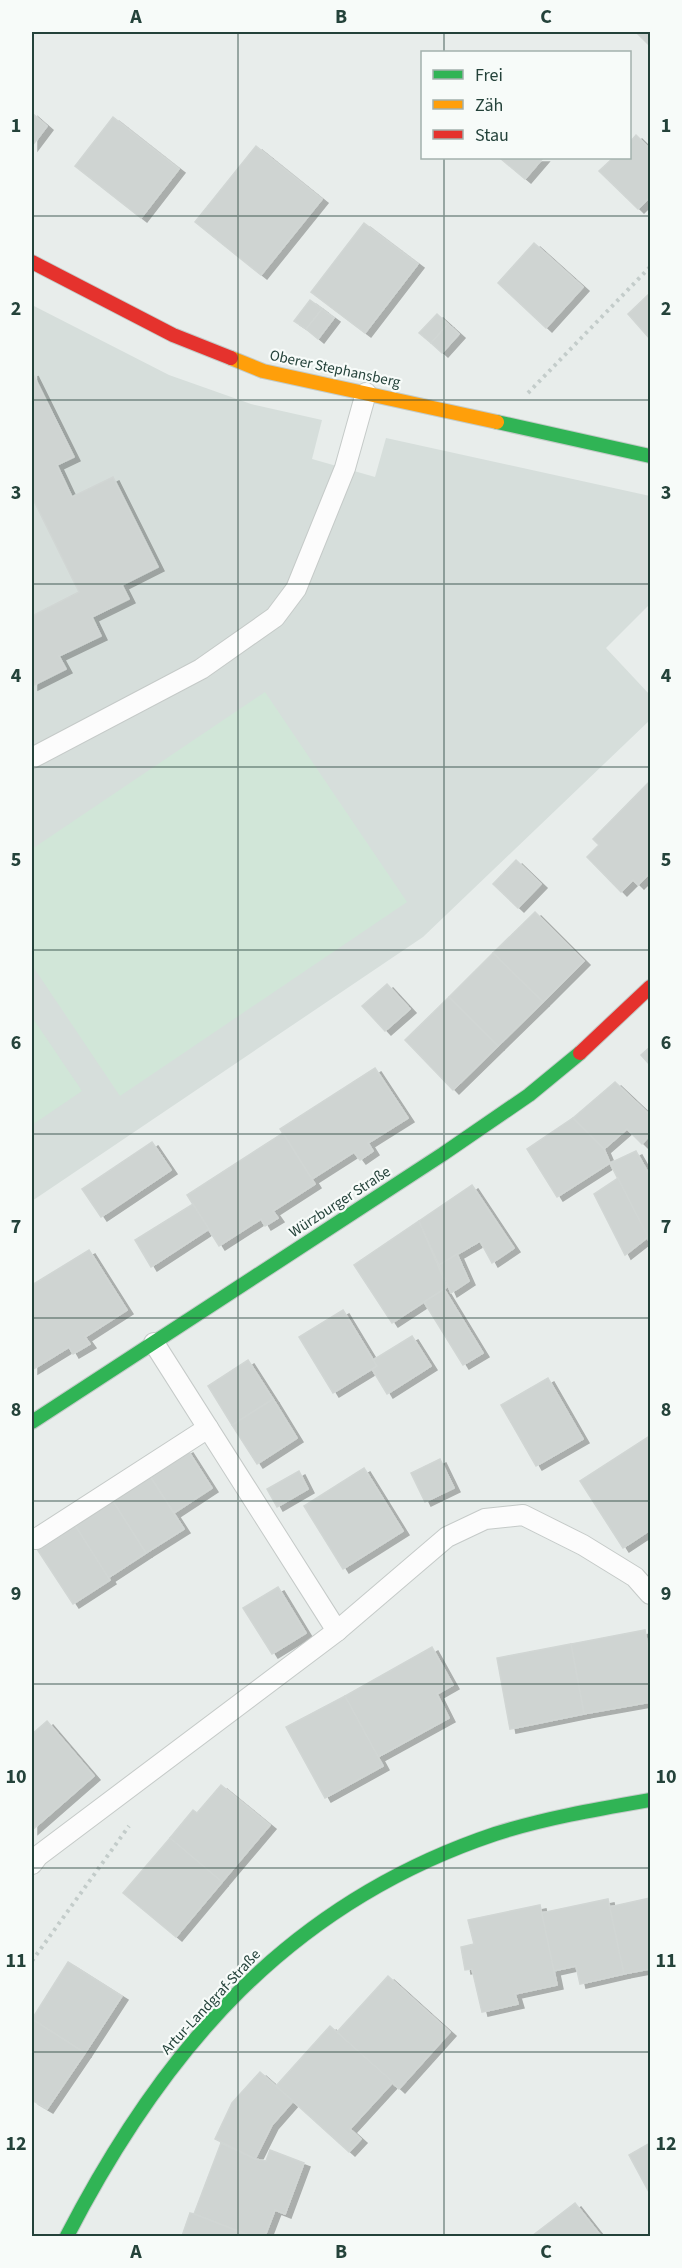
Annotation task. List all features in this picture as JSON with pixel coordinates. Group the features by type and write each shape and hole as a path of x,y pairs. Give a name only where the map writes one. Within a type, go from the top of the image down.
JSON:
{"street":[{"name":"Oberer Stephansberg","path":"32,261 173,335 263,371 500,421 651,456"},
{"name":"Würzburger Straße","path":"32,1422 529,1095 651,987"},
{"name":"Artur-Landgraf-Straße","path":"67,2236 83,2203 125,2135 167,2075 217,2016 264,1967 318,1923 381,1883 441,1855 495,1834 566,1814 651,1800"}],"lane":[{"path":"32,758 201,669 275,617 296,589 345,468 366,393"},
{"path":"154,1343 337,1631"},
{"path":"36,1539 208,1428"},
{"path":"32,1864 38,1856 337,1631 447,1537 485,1519 522,1515 592,1550 635,1577 651,1594"}],"path":[{"path":"500,421 651,267"},
{"path":"32,1961 146,1801 144,1777"}],"shaded area":[{"path":"32,305 169,375 251,404 322,420 312,459 375,477 386,438 650,496 650,604 606,648 650,695 650,720 423,937 32,1201"}],"green space":[{"path":"265,692 407,902 120,1096 32,965 32,849"},
{"path":"32,1017 82,1091 32,1125"}],"building":[{"path":"636,32 650,32 650,46"},
{"path":"32,113 47,126 32,146"},
{"path":"113,117 179,169 141,218 75,166"},
{"path":"636,135 650,149 650,197 638,209 599,171 612,159 631,159 631,141"},
{"path":"256,146 322,199 261,275 195,222"},
{"path":"501,159 542,159 525,179"},
{"path":"364,223 418,264 365,333 311,292"},
{"path":"534,243 583,287 546,328 498,283"},
{"path":"650,293 650,339 628,314"},
{"path":"310,300 322,309 306,329 294,321"},
{"path":"322,309 334,318 318,339 306,329"},
{"path":"437,314 448,324 431,343 419,333"},
{"path":"448,324 459,334 442,353 431,343"},
{"path":"32,372 74,457 57,465 72,497 113,477 158,567 122,585 129,599 92,617 101,636 59,656 66,669 32,686 32,616 79,592 32,497"},
{"path":"650,781 650,873 638,885 633,880 621,892 587,857 599,845 593,839"},
{"path":"516,860 541,884 518,908 493,884"},
{"path":"535,912 584,961 543,1002 493,953"},
{"path":"493,953 543,1002 498,1046 449,997"},
{"path":"387,984 410,1009 385,1031 362,1006"},
{"path":"449,997 498,1046 453,1090 405,1040"},
{"path":"650,1047 650,1065 641,1055"},
{"path":"375,1068 408,1118 368,1143 373,1151 360,1160 354,1152 312,1179 280,1129"},
{"path":"615,1082 650,1115 650,1135 642,1144 627,1129 604,1149 573,1118"},
{"path":"573,1118 604,1149 610,1163 557,1197 527,1149"},
{"path":"283,1133 315,1184 273,1211 278,1218 265,1226 261,1219 219,1246 187,1195"},
{"path":"152,1142 171,1170 101,1217 82,1189"},
{"path":"636,1151 650,1176 650,1243 610,1163"},
{"path":"618,1178 648,1237 625,1255 594,1194"},
{"path":"472,1185 514,1248 492,1263 480,1241 439,1265 419,1221"},
{"path":"193,1204 209,1229 151,1267 135,1240"},
{"path":"419,1221 447,1287 392,1323 354,1265"},
{"path":"89,1250 127,1310 85,1337 90,1344 73,1354 69,1347 32,1370 32,1285"},
{"path":"457,1254 469,1281 451,1293 439,1265"},
{"path":"444,1289 483,1353 463,1365 424,1302"},
{"path":"343,1310 377,1366 333,1393 299,1337"},
{"path":"412,1336 431,1366 387,1394 372,1369 377,1366 373,1360"},
{"path":"248,1360 273,1399 232,1425 208,1386"},
{"path":"548,1378 583,1439 536,1466 501,1405"},
{"path":"273,1399 297,1438 257,1464 232,1425"},
{"path":"648,1437 650,1441 650,1530 623,1548 580,1481"},
{"path":"187,1449 212,1488 174,1513 148,1473"},
{"path":"440,1459 454,1488 425,1502 411,1473"},
{"path":"364,1468 403,1531 343,1569 304,1506"},
{"path":"299,1471 308,1489 277,1507 267,1489"},
{"path":"148,1473 184,1529 146,1553 111,1498"},
{"path":"111,1498 146,1553 108,1578 73,1522"},
{"path":"73,1522 110,1580 73,1604 35,1546"},
{"path":"278,1587 306,1633 272,1654 243,1608"},
{"path":"645,1630 650,1660 650,1702 584,1714 571,1644"},
{"path":"571,1644 584,1714 510,1729 497,1658"},
{"path":"432,1647 453,1685 437,1694 449,1718 378,1757 345,1696"},
{"path":"345,1696 383,1766 325,1798 286,1727"},
{"path":"47,1721 94,1776 32,1830 32,1734"},
{"path":"221,1785 270,1825 222,1882 170,1838 193,1810 197,1813"},
{"path":"170,1838 222,1882 176,1937 123,1893"},
{"path":"650,1898 650,1969 624,1974 609,1907"},
{"path":"608,1899 624,1974 580,1984 576,1966 553,1971 541,1913"},
{"path":"540,1905 557,1985 515,1994 518,2004 482,2012 472,1969 465,1970 461,1947 474,1944 468,1920"},
{"path":"68,1962 122,1996 85,2053 32,2019"},
{"path":"388,1976 450,2032 399,2089 337,2032"},
{"path":"32,2019 85,2053 47,2109 32,2100"},
{"path":"330,2026 393,2082 350,2129 361,2139 349,2152 276,2086"},
{"path":"260,2072 293,2101 272,2125 255,2159 215,2139 232,2103"},
{"path":"221,2143 255,2159 266,2161 270,2150 304,2163 285,2214 275,2210 265,2236 251,2236 194,2214"},
{"path":"650,2143 650,2194 629,2155"},
{"path":"575,2203 601,2236 532,2236"},
{"path":"190,2213 194,2214 251,2236 182,2236"}],"traffic: fast":[{"path":"497,422 650,456"},
{"path":"32,1422 443,1154 529,1095 580,1053"},
{"path":"67,2236 105,2168 146,2104 191,2044 240,1990 295,1942 355,1899 421,1863 514,1828 572,1814 650,1800"}],"traffic: slow":[{"path":"231,358 263,371 497,422"}],"traffic: jam":[{"path":"32,262 173,335 231,358"},
{"path":"580,1053 650,987"}]}
